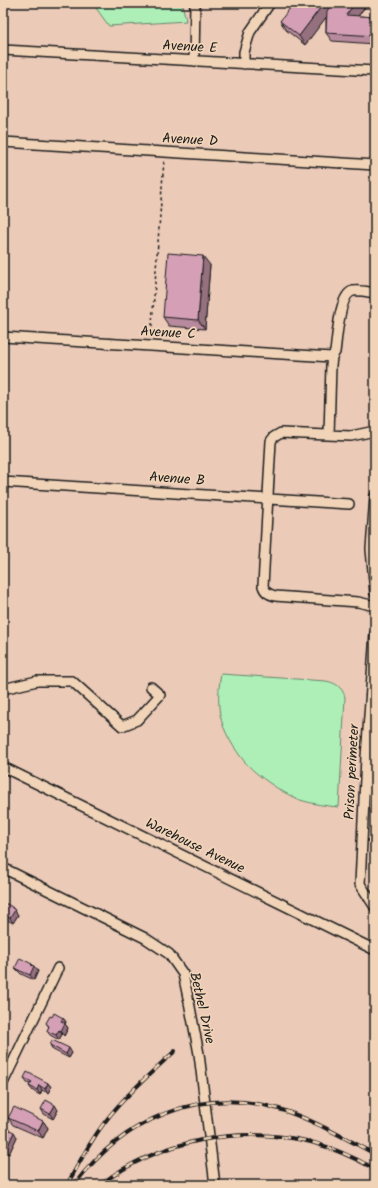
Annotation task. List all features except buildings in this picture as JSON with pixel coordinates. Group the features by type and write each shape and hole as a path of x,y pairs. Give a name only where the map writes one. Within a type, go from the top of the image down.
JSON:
{"street":[{"path":"194,61 195,3"},
{"path":"244,64 244,52 250,32 270,3"},
{"name":"Avenue E","path":"3,50 375,71"},
{"name":"Avenue D","path":"3,142 375,165"},
{"path":"329,435 332,357 335,352 341,307 348,293 354,291 375,293"},
{"name":"Avenue C","path":"3,337 332,357"},
{"path":"375,431 351,436 281,433 274,437 271,441 263,586 269,594 275,596 358,602 375,606"},
{"name":"Avenue B","path":"3,482 349,504"},
{"path":"375,496 371,549 375,593"},
{"name":"Prison perimeter","path":"375,634 366,757 360,884 375,907"},
{"path":"3,689 37,681 72,681 122,726 137,720 160,694 151,687"},
{"name":"Warehouse Avenue","path":"3,767 375,950"},
{"name":"Bethel Drive","path":"3,868 145,938 168,954 183,974 198,1054 216,1185"},
{"path":"3,1083 58,968"}],"path":[{"path":"151,346 164,152"}],"green space":[{"path":"97,3 182,3 186,21 109,26 96,8"},
{"path":"221,674 326,681 336,684 340,688 345,697 339,807 310,803 293,797 276,788 246,763 237,752 221,721 219,686"}],"railway":[{"path":"67,1185 90,1144 110,1115 139,1084 175,1051"},
{"path":"74,1185 94,1162 115,1142 139,1126 165,1114 192,1105 220,1102 249,1103 291,1113 328,1129 375,1154"},
{"path":"100,1185 147,1157 173,1147 200,1140 228,1136 256,1135 284,1137 311,1142 344,1154 375,1169"}]}
